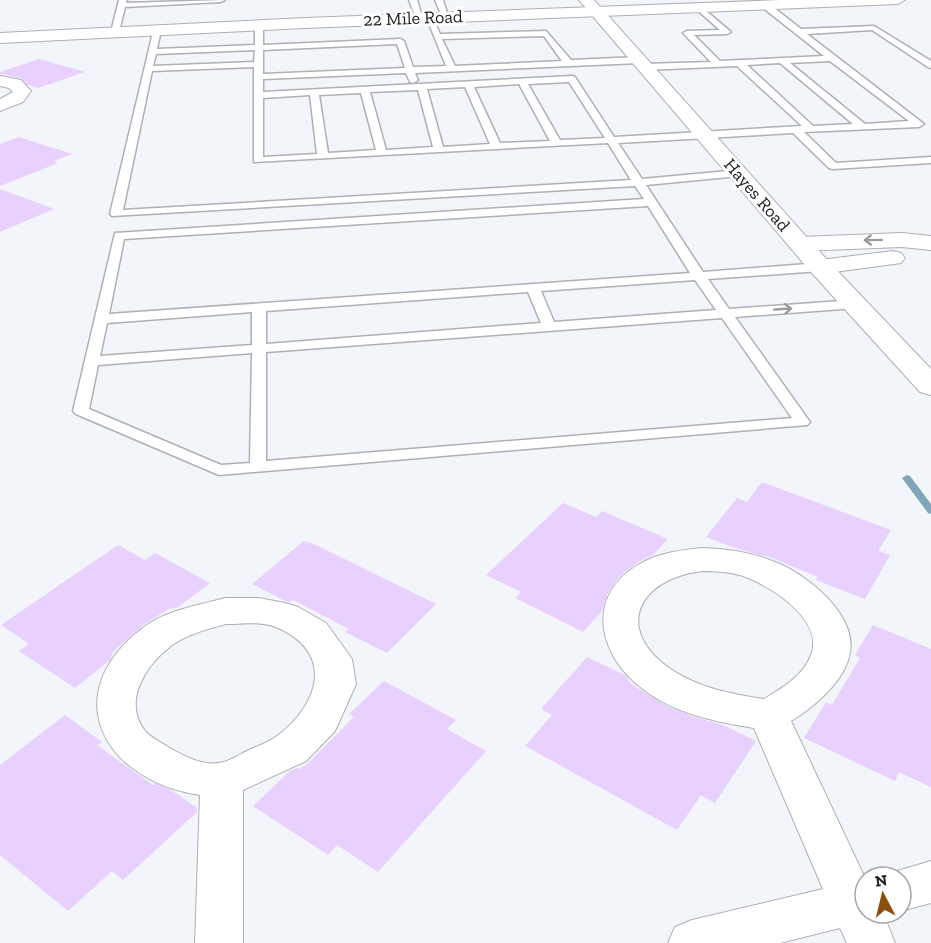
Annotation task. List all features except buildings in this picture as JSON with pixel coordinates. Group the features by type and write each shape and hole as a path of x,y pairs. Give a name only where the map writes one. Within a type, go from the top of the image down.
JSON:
{"street":[{"name":"22 Mile Road","path":"0,38 446,17 591,6 699,8 898,0"},
{"name":"Hayes Road","path":"591,6 820,267 931,386"},
{"path":"0,81 15,84 22,91 17,98 0,106"},
{"path":"800,244 902,240 931,243"},
{"path":"820,267 920,255 931,251"},
{"path":"692,560 716,560 747,565 774,575 806,596 823,617 831,637 831,655 815,683 796,700 768,715 697,700 668,688 639,665 623,640 620,620 626,596 640,580 663,567 692,560"},
{"path":"226,611 259,611 285,616 313,632 333,659 336,684 321,720 291,748 222,781 188,776 164,765 132,745 118,721 116,697 124,674 137,655 159,636 188,621 226,611"},
{"path":"768,715 853,897"},
{"path":"219,943 222,781"},
{"path":"913,887 931,882"},
{"path":"692,943 853,917"}],"lane":[{"path":"115,32 123,2 221,0"},
{"path":"413,0 437,37 452,69"},
{"path":"439,0 446,17"},
{"path":"259,25 261,38 258,64 258,159 919,124 765,5"},
{"path":"699,8 727,32 687,33 718,64"},
{"path":"799,32 874,28 931,65"},
{"path":"157,30 116,214 599,186 739,173"},
{"path":"437,37 546,33 568,64"},
{"path":"152,52 400,41 410,71 419,87 439,150"},
{"path":"258,77 568,64 718,64 832,58"},
{"path":"781,60 863,127"},
{"path":"738,63 811,129"},
{"path":"148,69 258,64"},
{"path":"258,95 572,79 699,276 802,422 219,470 81,411 119,236 650,202"},
{"path":"522,82 557,144"},
{"path":"469,85 497,147"},
{"path":"365,90 382,153"},
{"path":"314,93 323,156"},
{"path":"796,130 833,166 931,160"},
{"path":"165,233 166,211"},
{"path":"101,319 820,267"},
{"path":"533,288 549,327"},
{"path":"92,361 855,304"},
{"path":"258,467 259,308"}],"waterway":[{"path":"907,478 931,511"}]}
